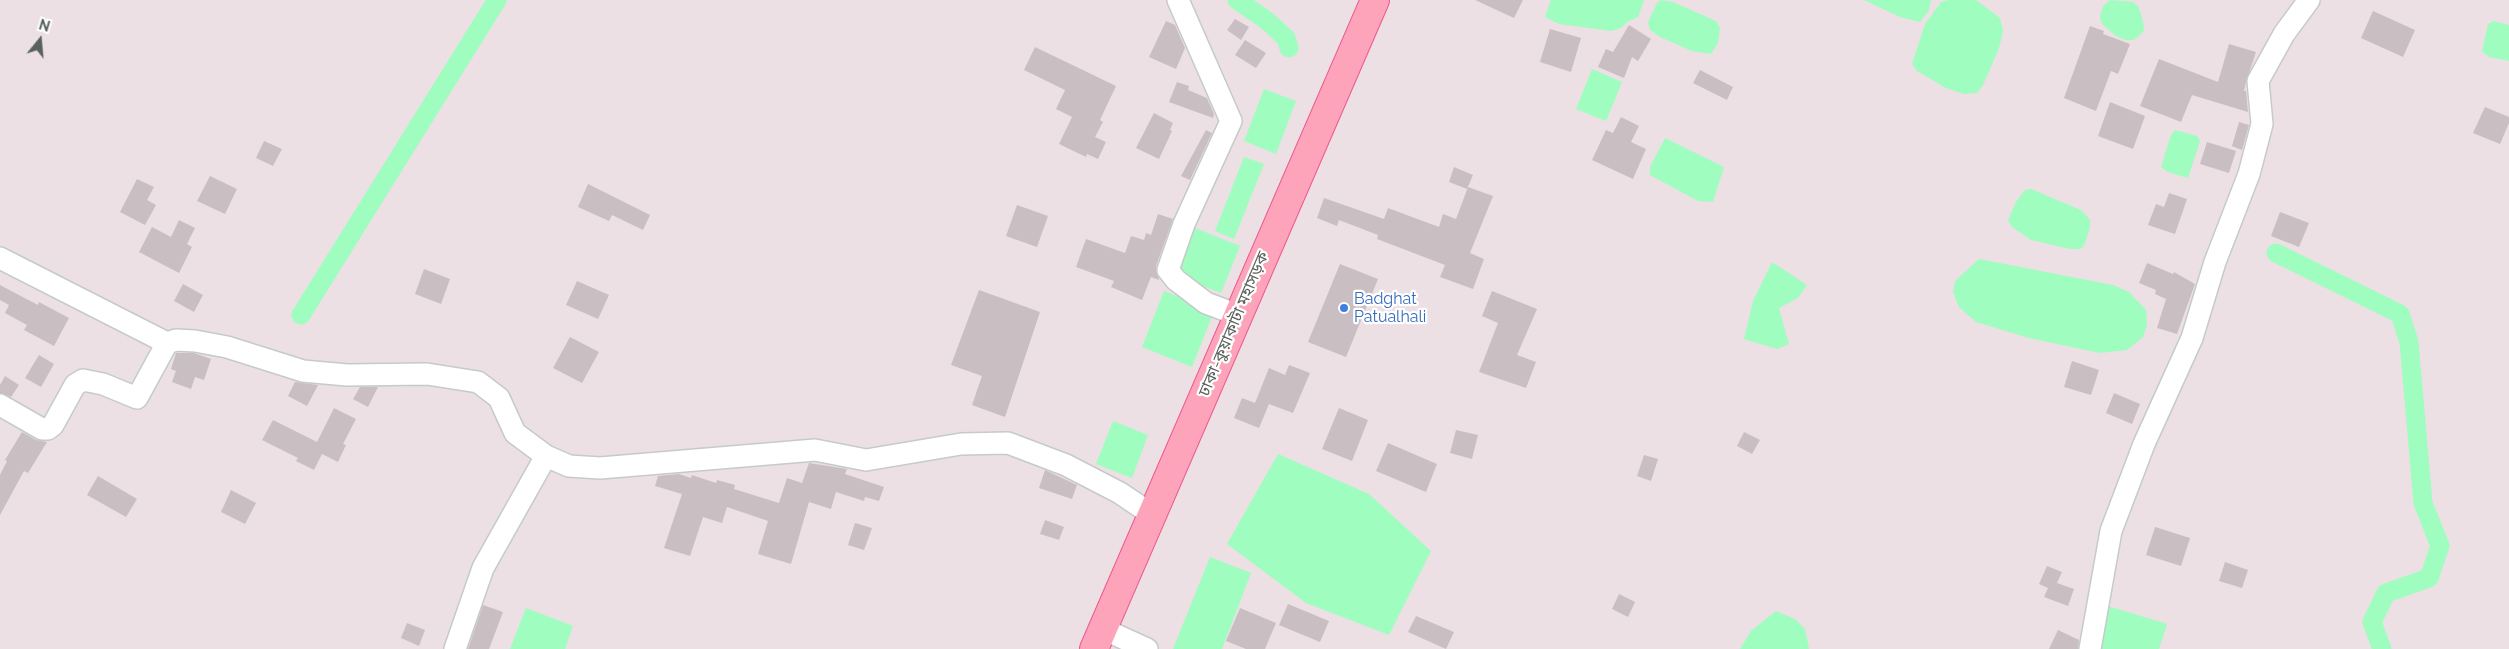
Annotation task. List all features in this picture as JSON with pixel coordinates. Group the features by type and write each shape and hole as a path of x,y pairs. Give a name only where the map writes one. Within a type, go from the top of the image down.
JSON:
{"main road":[{"name":"ঢাকা-কুয়াকাটা মহাসড়ক","path":"1098,639 1375,0"}],"street":[{"path":"1178,0 1231,122 1184,224 1168,270 1176,280 1206,303 1238,315"},
{"path":"2090,649 2111,531 2144,444 2192,338 2215,262 2249,174 2262,124 2258,81 2284,34 2309,0"},
{"path":"0,258 167,343"},
{"path":"0,405 42,429 48,429 53,425 75,385 84,380 104,384 137,398 167,343 176,340 196,341 227,347 303,371 348,375 427,374 478,382 499,398 515,433 546,456 568,466 600,468 816,450 866,460 961,444 1008,443 1066,465 1120,493 1151,514"},
{"path":"455,649 483,568 546,456"},
{"path":"1098,639 1147,649"}],"shaded area":[{"path":"1551,0 1644,0 1638,17 1627,22 1621,28 1611,31 1559,24 1545,17"},
{"path":"1661,0 1673,2 1716,21 1720,28 1718,43 1711,54 1692,51 1660,37 1650,30 1648,22 1657,3"},
{"path":"1864,0 1931,0 1929,10 1920,22 1900,17"},
{"path":"1949,0 1976,0 2000,18 2003,31 1999,48 1983,85 1977,93 1964,94 1946,88 1917,71 1912,64 1925,24 1941,2"},
{"path":"2110,0 2133,2 2138,6 2144,31 2134,40 2126,40 2116,36 2102,24 2100,17 2103,6"},
{"path":"2494,21 2509,25 2509,61 2489,57 2482,51 2488,24"},
{"path":"1592,69 1622,82 1606,121 1576,109"},
{"path":"1264,89 1296,101 1276,154 1244,141"},
{"path":"2175,130 2197,136 2200,141 2188,178 2168,172 2161,167 2171,135"},
{"path":"1665,138 1724,167 1713,202 1698,201 1650,175 1650,167"},
{"path":"1244,157 1264,164 1234,239 1215,231"},
{"path":"2031,189 2081,210 2087,216 2090,220 2090,228 2084,246 2080,249 2070,249 2031,240 2012,227 2008,220 2016,202 2025,190"},
{"path":"1190,226 1240,246 1221,293 1172,274"},
{"path":"1979,259 2113,285 2129,292 2146,310 2147,325 2143,337 2127,350 2100,353 2029,338 1976,322 1959,307 1953,292 1955,281"},
{"path":"1772,262 1807,285 1798,298 1779,308 1789,344 1777,349 1744,339 1753,301"},
{"path":"1164,291 1214,311 1192,367 1142,347"},
{"path":"1113,421 1148,435 1132,478 1096,464"},
{"path":"1278,454 1369,494 1431,551 1389,635 1306,603 1227,544"},
{"path":"1210,557 1251,573 1222,649 1173,649"},
{"path":"2108,606 2167,624 2159,649 2102,649"},
{"path":"526,608 573,626 565,649 510,649"},
{"path":"1776,611 1795,619 1805,629 1809,649 1740,649 1751,631"}],"building":[{"path":"1475,0 1523,0 1514,18"},
{"path":"2373,11 2415,30 2403,57 2361,38"},
{"path":"1235,19 1249,27 1241,40 1227,30"},
{"path":"1166,21 1175,25 1185,48 1176,69 1149,57"},
{"path":"1629,25 1651,39 1638,61 1632,57 1624,78 1598,67 1606,49 1613,52"},
{"path":"2090,26 2104,31 2103,34 2130,44 2118,74 2111,71 2096,111 2064,98"},
{"path":"1550,29 1581,38 1571,72 1540,62"},
{"path":"1245,40 1266,53 1256,68 1235,55"},
{"path":"2229,44 2256,52 2244,91 2246,91 2248,112 2192,95 2181,122 2140,106 2159,59 2218,82"},
{"path":"1035,47 1116,86 1100,120 1103,122 1095,137 1106,142 1098,159 1087,154 1086,157 1059,144 1072,117 1056,109 1065,90 1024,70"},
{"path":"1700,70 1733,87 1727,100 1693,83"},
{"path":"1177,82 1189,86 1188,90 1207,98 1214,114 1213,118 1169,102"},
{"path":"2110,102 2145,116 2133,149 2098,136"},
{"path":"2485,107 2509,117 2509,123 2500,144 2473,133"},
{"path":"1154,113 1173,123 1170,130 1172,131 1159,159 1136,148"},
{"path":"1621,117 1639,126 1631,142 1646,149 1633,179 1592,160 1606,130 1613,133"},
{"path":"2239,122 2249,125 2242,150 2232,146"},
{"path":"1206,130 1212,133 1190,180 1181,176"},
{"path":"264,141 282,149 273,166 256,158"},
{"path":"2207,142 2236,151 2229,173 2200,164"},
{"path":"1454,167 1473,175 1467,189 1449,182"},
{"path":"210,176 237,189 225,214 197,201"},
{"path":"137,179 154,187 147,200 156,205 145,225 120,212"},
{"path":"588,184 650,215 643,230 612,215 609,221 578,207"},
{"path":"1468,187 1493,196 1470,253 1484,259 1473,289 1440,277 1445,265 1377,239 1378,235 1339,220 1337,226 1317,218 1324,198 1384,219 1388,208 1439,227 1443,214 1456,219"},
{"path":"2169,193 2187,199 2175,234 2148,225 2156,204 2164,207"},
{"path":"1017,205 1048,216 1037,247 1006,236"},
{"path":"2280,212 2309,223 2299,247 2271,236"},
{"path":"1158,214 1173,219 1156,266 1159,280 1151,277 1142,300 1111,287 1114,281 1076,267 1086,239 1125,253 1131,236 1144,240 1146,233 1151,235"},
{"path":"179,220 195,228 187,244 192,247 179,273 139,252 152,227 171,237"},
{"path":"2147,263 2173,274 2174,272 2195,284 2177,334 2157,328 2166,299 2155,294 2156,290 2139,283"},
{"path":"1340,264 1378,279 1346,357 1308,342"},
{"path":"424,269 450,279 441,304 415,294"},
{"path":"577,281 609,295 598,319 566,305"},
{"path":"183,284 203,295 194,312 174,301"},
{"path":"0,285 38,305 39,302 69,318 54,346 24,330 27,325 5,313 9,305 0,300"},
{"path":"979,290 1040,312 1005,417 972,405 982,376 951,365"},
{"path":"1492,291 1537,309 1517,355 1536,362 1526,388 1479,372 1498,323 1482,316"},
{"path":"570,337 599,352 582,383 553,368"},
{"path":"176,353 194,353 211,359 204,380 195,377 191,389 172,382 176,371 171,369"},
{"path":"39,355 54,364 41,387 25,378"},
{"path":"2072,361 2099,370 2091,395 2064,387"},
{"path":"1289,365 1310,373 1293,413 1269,404 1259,428 1234,418 1242,398 1255,403 1269,368 1285,375"},
{"path":"5,376 19,385 11,397 0,393 0,385"},
{"path":"295,382 318,385 307,406 288,396"},
{"path":"360,387 378,387 368,407 353,399"},
{"path":"2114,393 2140,404 2132,424 2106,413"},
{"path":"334,408 356,419 343,444 346,445 338,462 322,454 314,470 296,461 298,458 262,440 273,420 317,442"},
{"path":"1339,408 1368,420 1352,461 1322,449"},
{"path":"1456,430 1478,435 1472,459 1450,453"},
{"path":"22,432 36,440 47,442 28,473 24,471 0,515 0,475 7,461 5,460"},
{"path":"1744,432 1760,440 1752,454 1737,446"},
{"path":"1388,443 1437,464 1426,492 1376,471"},
{"path":"1644,455 1658,459 1651,481 1637,476"},
{"path":"809,463 847,469 845,474 884,487 879,501 865,497 864,501 836,492 831,509 809,502 791,564 758,554 768,521 727,507 722,523 703,517 690,556 664,548 682,494 655,486 658,476 679,474 691,478 692,475 716,483 717,480 735,485 734,489 779,503 787,478 802,483"},
{"path":"1045,470 1077,485 1072,499 1039,488"},
{"path":"98,476 137,499 126,517 87,495"},
{"path":"231,490 256,503 245,524 221,512"},
{"path":"1045,520 1064,527 1059,540 1040,534"},
{"path":"855,523 872,528 864,550 848,545"},
{"path":"2155,527 2190,538 2181,566 2146,555"},
{"path":"2225,562 2248,570 2242,588 2219,581"},
{"path":"2047,566 2062,572 2057,583 2074,589 2068,606 2044,597 2048,588 2039,584"},
{"path":"1619,594 1635,602 1628,617 1612,609"},
{"path":"1288,604 1329,621 1320,642 1279,625"},
{"path":"483,605 503,612 489,649 468,649"},
{"path":"1240,608 1276,623 1265,649 1246,649 1226,641"},
{"path":"1416,616 1454,632 1446,649 1408,632"},
{"path":"407,623 425,630 419,646 401,638"},
{"path":"2058,630 2079,640 2078,649 2049,649"}],"waterway":[{"path":"301,315 497,0"},
{"path":"1237,0 1266,20 1286,38 1289,48"},
{"path":"2276,253 2400,314 2409,342 2423,503 2440,546 2429,578 2386,593 2372,622 2382,649"}],"place":[{"name":"Badghat Patualhali","path":"1344,308"}]}
